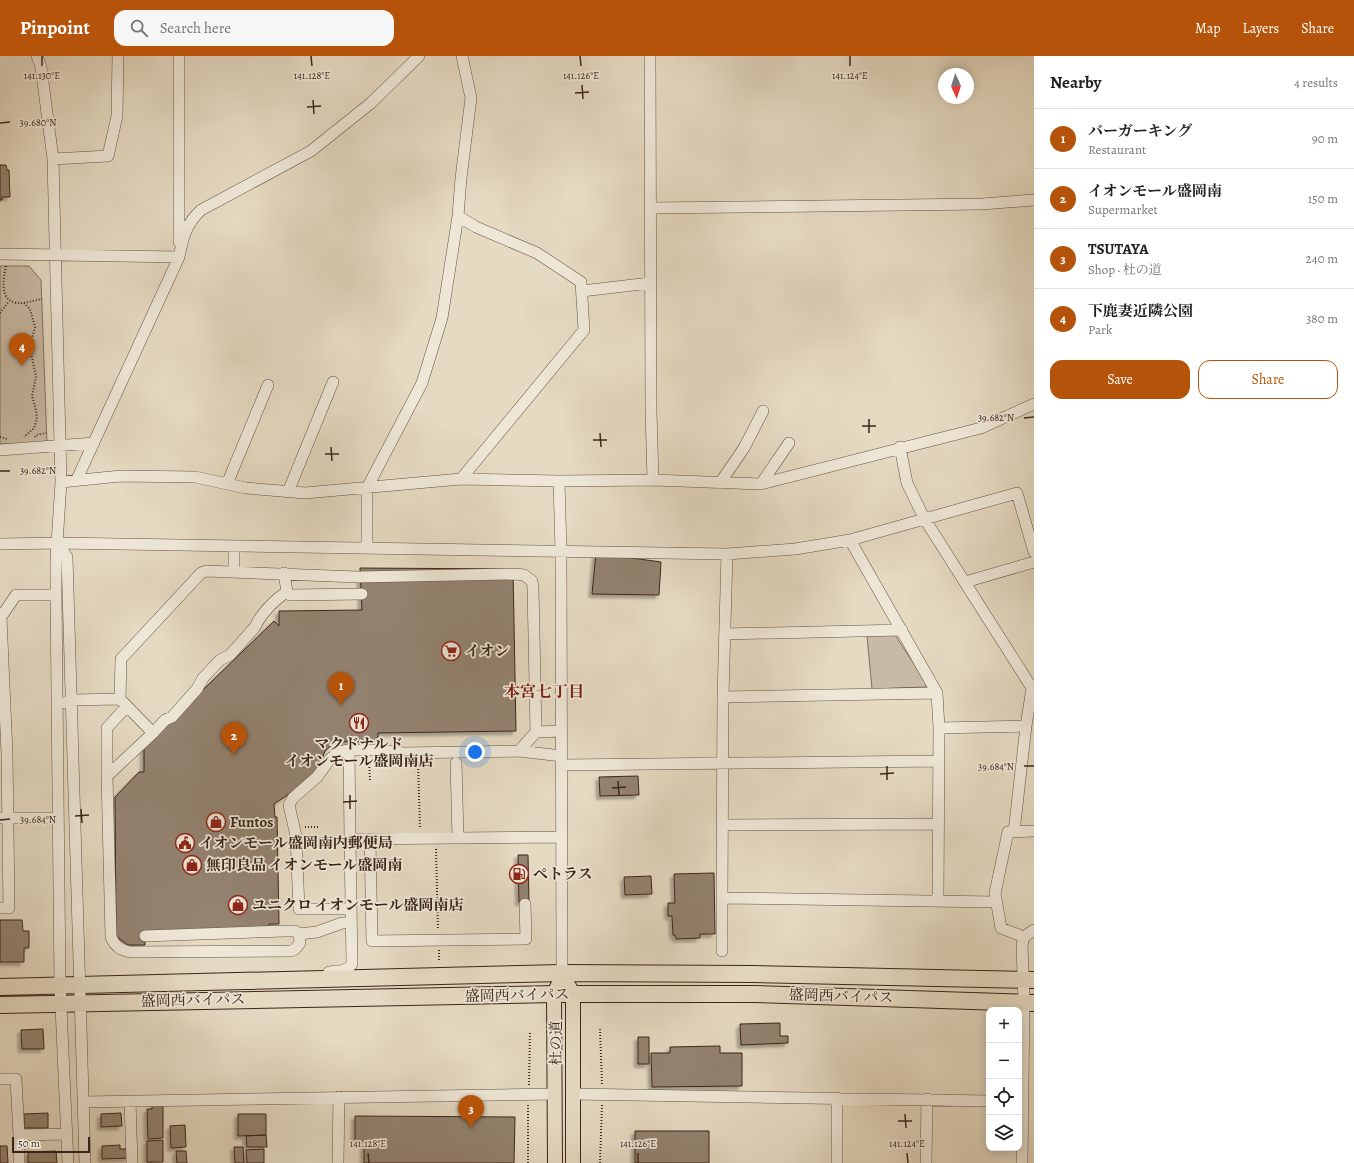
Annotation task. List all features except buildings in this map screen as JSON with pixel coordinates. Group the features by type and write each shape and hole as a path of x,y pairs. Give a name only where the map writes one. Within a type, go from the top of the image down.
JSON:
{"highway":[{"name":"盛岡西バイパス","path":"0,987 562,973 746,974 1029,979"},
{"name":"盛岡西バイパス","path":"0,1005 80,1002 554,994 754,994 1029,1003"}],"main road":[{"name":"杜の道","path":"555,1163 554,994 562,973"},
{"name":"杜の道","path":"562,973 573,994 572,1163"}],"street":[{"path":"37,56 41,67 53,158 56,255 59,447 61,482 56,560 60,985 68,1163"},
{"path":"53,158 108,156 117,116 118,56"},
{"path":"179,56 179,257"},
{"path":"77,480 179,257 186,230 192,219 201,210 311,151 372,103 419,56"},
{"path":"367,548 367,488 422,383 442,318 458,216 471,98 462,56"},
{"path":"650,56 650,283 653,480"},
{"path":"651,208 982,204 1034,200"},
{"path":"458,216 476,227 537,253 581,282 584,330 461,479"},
{"path":"0,254 179,257"},
{"path":"582,291 650,283"},
{"path":"288,492 333,382"},
{"path":"227,484 268,385"},
{"path":"61,482 121,476 195,478 246,488 304,493 461,479 560,481 653,480 761,484 865,459 900,447 981,428 1034,404"},
{"path":"720,483 744,448 763,411"},
{"path":"0,450 59,447 94,443"},
{"path":"761,484 789,443"},
{"path":"900,447 907,483 924,518 1033,688 1026,726 1014,832"},
{"path":"560,481 562,973"},
{"path":"0,544 58,543 727,554 795,550 850,540 1017,493 1030,525 1034,552"},
{"path":"850,540 937,693 939,728 938,900"},
{"path":"58,543 67,557 85,1163"},
{"path":"234,546 234,571"},
{"path":"722,951 723,697 727,554"},
{"path":"965,582 1034,562"},
{"path":"299,934 298,946 291,951 130,952 117,947 111,938 107,728 124,703 121,659 201,573 206,571 234,571 358,577 524,575 532,581 533,588 536,732 519,751"},
{"path":"284,573 287,592 290,595 362,594"},
{"path":"108,776 165,720 172,717 197,689 203,678 220,660 230,655 255,628 257,622 280,596 287,592"},
{"path":"0,908 9,908 4,818 1,616 16,595 56,595"},
{"path":"725,634 902,630"},
{"path":"723,697 937,693"},
{"path":"58,788 66,760 66,702 71,700 124,703 153,733"},
{"path":"939,728 1026,726"},
{"path":"536,732 562,731"},
{"path":"351,909 299,909 296,836 289,805 293,798 317,777 330,759 339,752 349,750 380,750 404,753 519,751 562,760 723,764 939,761"},
{"path":"256,980 263,975 343,971 348,969 352,964 349,750"},
{"path":"456,763 458,838"},
{"path":"4,818 58,818"},
{"path":"723,825 938,824"},
{"path":"1024,937 1001,928 995,902 995,893 1008,832 1034,831"},
{"path":"350,839 562,837"},
{"path":"370,839 372,941 526,939 525,904"},
{"path":"722,898 995,902"},
{"path":"145,936 286,931 296,931 299,934 316,932 351,922"},
{"path":"1022,1163 1029,979 1022,945 1024,937 1034,930"},
{"path":"0,1079 16,1079 19,1163"},
{"path":"84,1102 555,1094"},
{"path":"573,1094 986,1101"},
{"path":"338,1163 339,1097"},
{"path":"837,1098 837,1163"},
{"path":"926,1163 927,1099"},
{"path":"130,1101 132,1163"},
{"path":"19,1135 67,1134"}],"path":[{"path":"6,266 1,282 4,293 9,301 24,303 42,299"},
{"path":"0,313 9,301"},
{"path":"22,438 31,432 37,419 32,396 36,377 30,347 35,327 30,309 24,303"},
{"path":"31,432 36,435"},
{"path":"0,437 10,440"},
{"path":"364,759 369,759 370,780"},
{"path":"418,761 420,830 427,829"},
{"path":"302,827 318,827"},
{"path":"432,847 436,847 438,936"},
{"path":"439,947 439,962"}],"shaded area":[{"path":"0,266 29,266 41,280 47,444 0,444"},
{"path":"895,635 927,684 925,687 872,689 867,636"}],"place":[{"name":"下鹿妻近隣公園","path":"22,366"},
{"name":"イオン","path":"451,651"},
{"name":"バーガーキング","path":"341,705"},
{"name":"マクドナルド イオンモール盛岡南店","path":"359,723"},
{"name":"イオンモール盛岡南","path":"234,755"},
{"name":"Funtos","path":"216,822"},
{"name":"イオンモール盛岡南内郵便局","path":"185,843"},
{"name":"無印良品 イオンモール盛岡南","path":"192,865"},
{"name":"ペトラス","path":"519,874"},
{"name":"ユニクロ イオンモール盛岡南店","path":"238,905"},
{"name":"TSUTAYA","path":"471,1128"}],"district":[{"name":"本宮七丁目","path":"544,692"}]}
